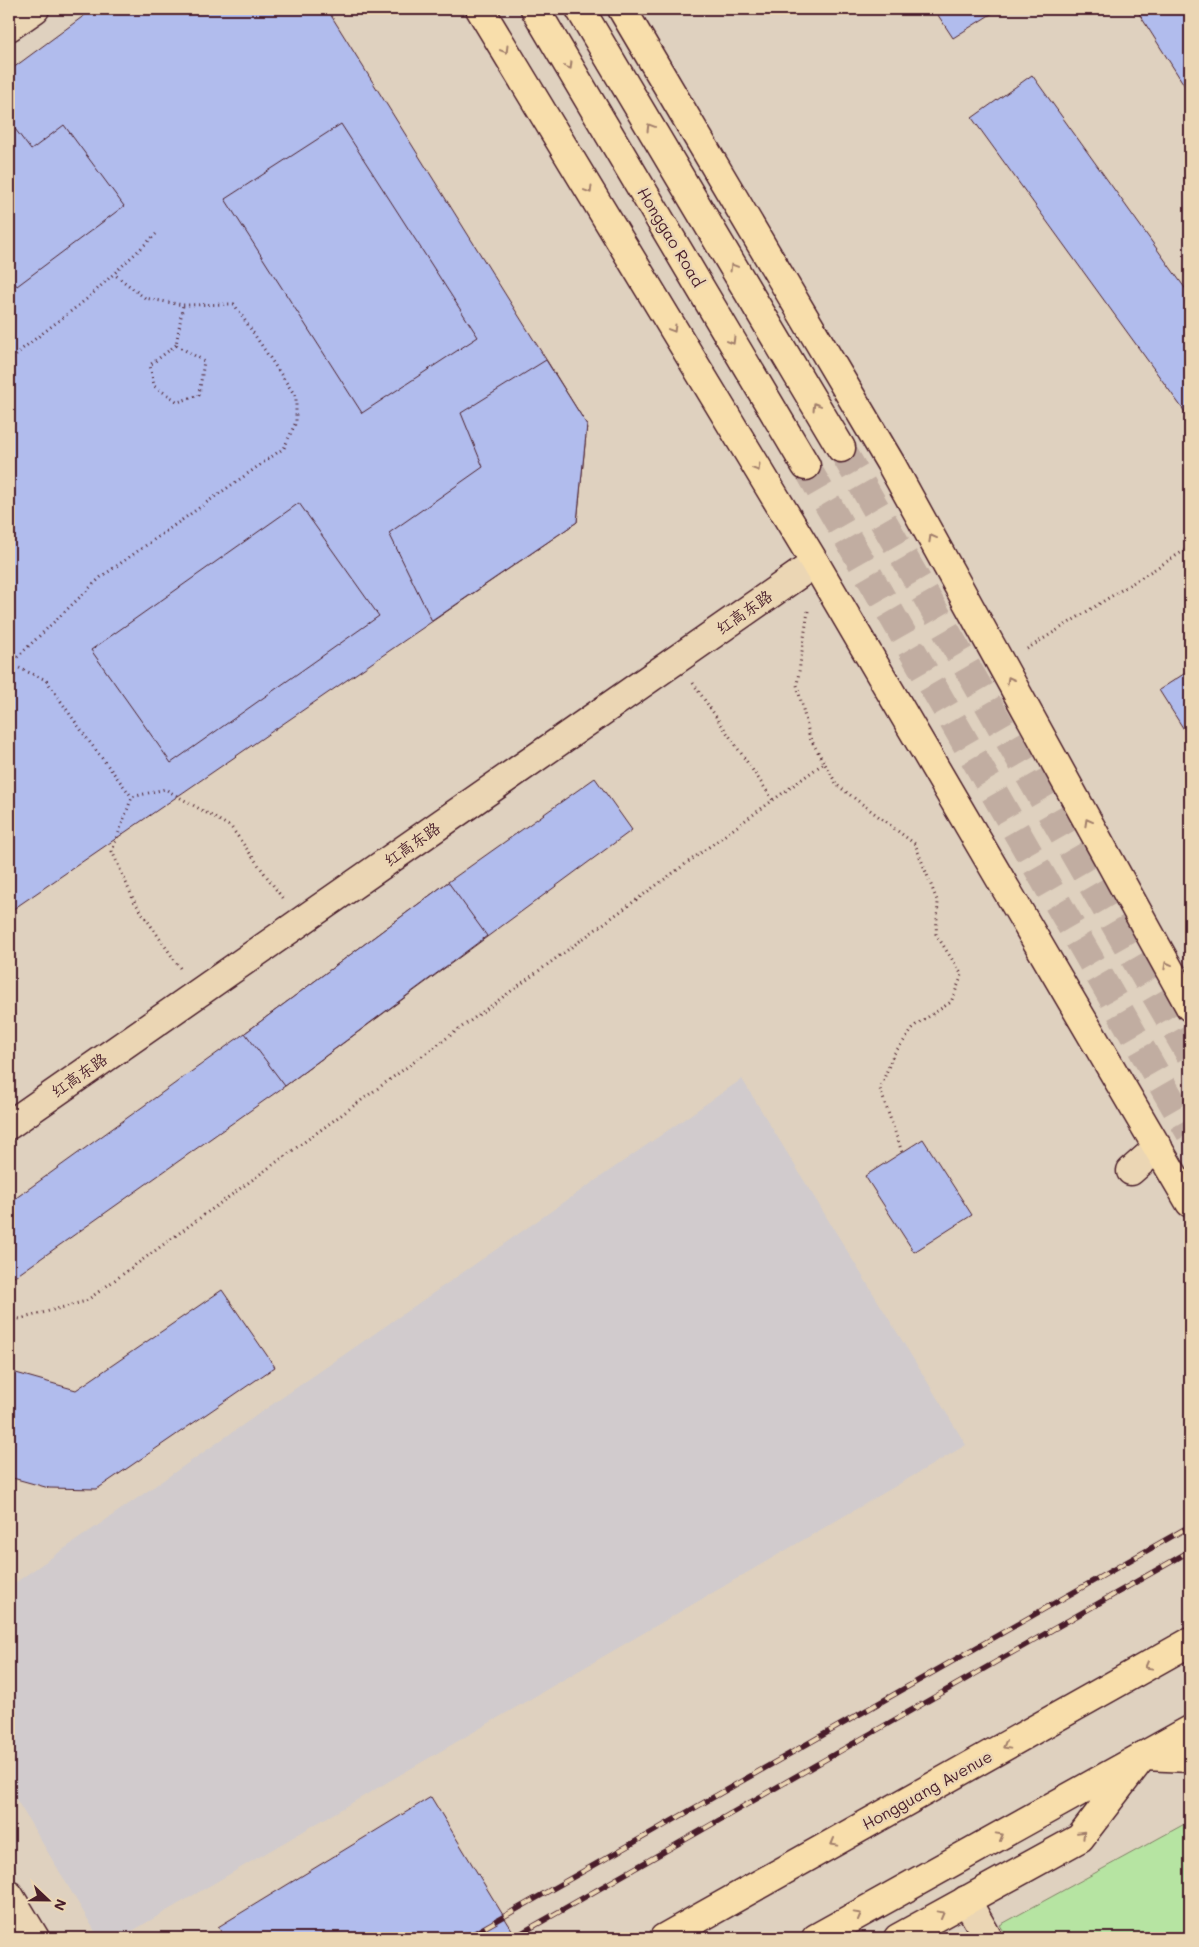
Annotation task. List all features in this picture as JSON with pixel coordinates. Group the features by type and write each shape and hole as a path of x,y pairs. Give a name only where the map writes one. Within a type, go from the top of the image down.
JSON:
{"main road":[{"path":"480,9 815,563 1190,1203"},
{"name":"Honggao Road","path":"535,9 806,466"},
{"path":"580,9 841,448"},
{"path":"622,9 891,464 1190,1008"},
{"name":"Hongguang Avenue","path":"664,1938 1190,1642"},
{"path":"816,1938 1190,1730"},
{"path":"1143,1756 1190,1758"},
{"path":"898,1938 1080,1838 1143,1756"}],"street":[{"path":"9,28 35,9"},
{"name":"红高东路","path":"9,1125 815,563"},
{"path":"1131,1171 1158,1147"},
{"path":"9,1895 35,1938"},
{"path":"966,1900 988,1938"}],"path":[{"path":"9,363 21,350 88,298 156,234"},
{"path":"114,274 145,298 183,306 234,304 296,397 296,422 284,448 101,577 9,664 46,680 88,740 132,797"},
{"path":"176,345 204,361 199,395 178,402 154,386 150,365 176,345 183,306"},
{"path":"1001,665 1190,547"},
{"path":"808,610 797,685 810,738 837,785 915,844 938,903 936,934 962,975 951,1002 916,1024 893,1055 880,1089 902,1152"},
{"path":"677,659 773,800"},
{"path":"9,1317 20,1319 86,1301 824,762"},
{"path":"132,797 165,788 231,827 300,922"},
{"path":"132,797 112,851 134,901 198,993"}],"shaded area":[{"path":"742,1079 966,1445 120,1938 99,1938 9,1787 9,1587"}],"green space":[{"path":"1190,1821 1190,1938 1008,1938 1000,1925"}],"building":[{"path":"93,9 327,9 587,425 577,522 9,912 9,71"},
{"path":"934,9 999,9 953,38"},
{"path":"1136,9 1190,9 1190,94"},
{"path":"1032,75 1190,295 1190,409 1185,412 972,118"},
{"path":"9,121 31,150 64,125 124,206 17,286 9,275"},
{"path":"341,124 478,337 362,413 225,199"},
{"path":"546,360 587,425 577,522 432,621 389,533 483,467 461,413"},
{"path":"299,503 379,616 171,763 91,650"},
{"path":"1190,670 1190,739 1159,690"},
{"path":"595,778 632,830 285,1086 16,1276 9,1274 9,1203 245,1033 448,882"},
{"path":"448,882 487,936 285,1086 245,1033"},
{"path":"923,1139 972,1215 914,1252 865,1176"},
{"path":"222,1290 275,1367 97,1489 49,1488 9,1477 9,1371 76,1390"},
{"path":"431,1797 517,1938 225,1938 218,1927"}],"tunnel":[{"path":"841,448 1190,1055"},
{"path":"806,466 1190,1133"}],"railway":[{"path":"466,1938 1190,1526"},
{"path":"513,1938 1190,1551"}]}
